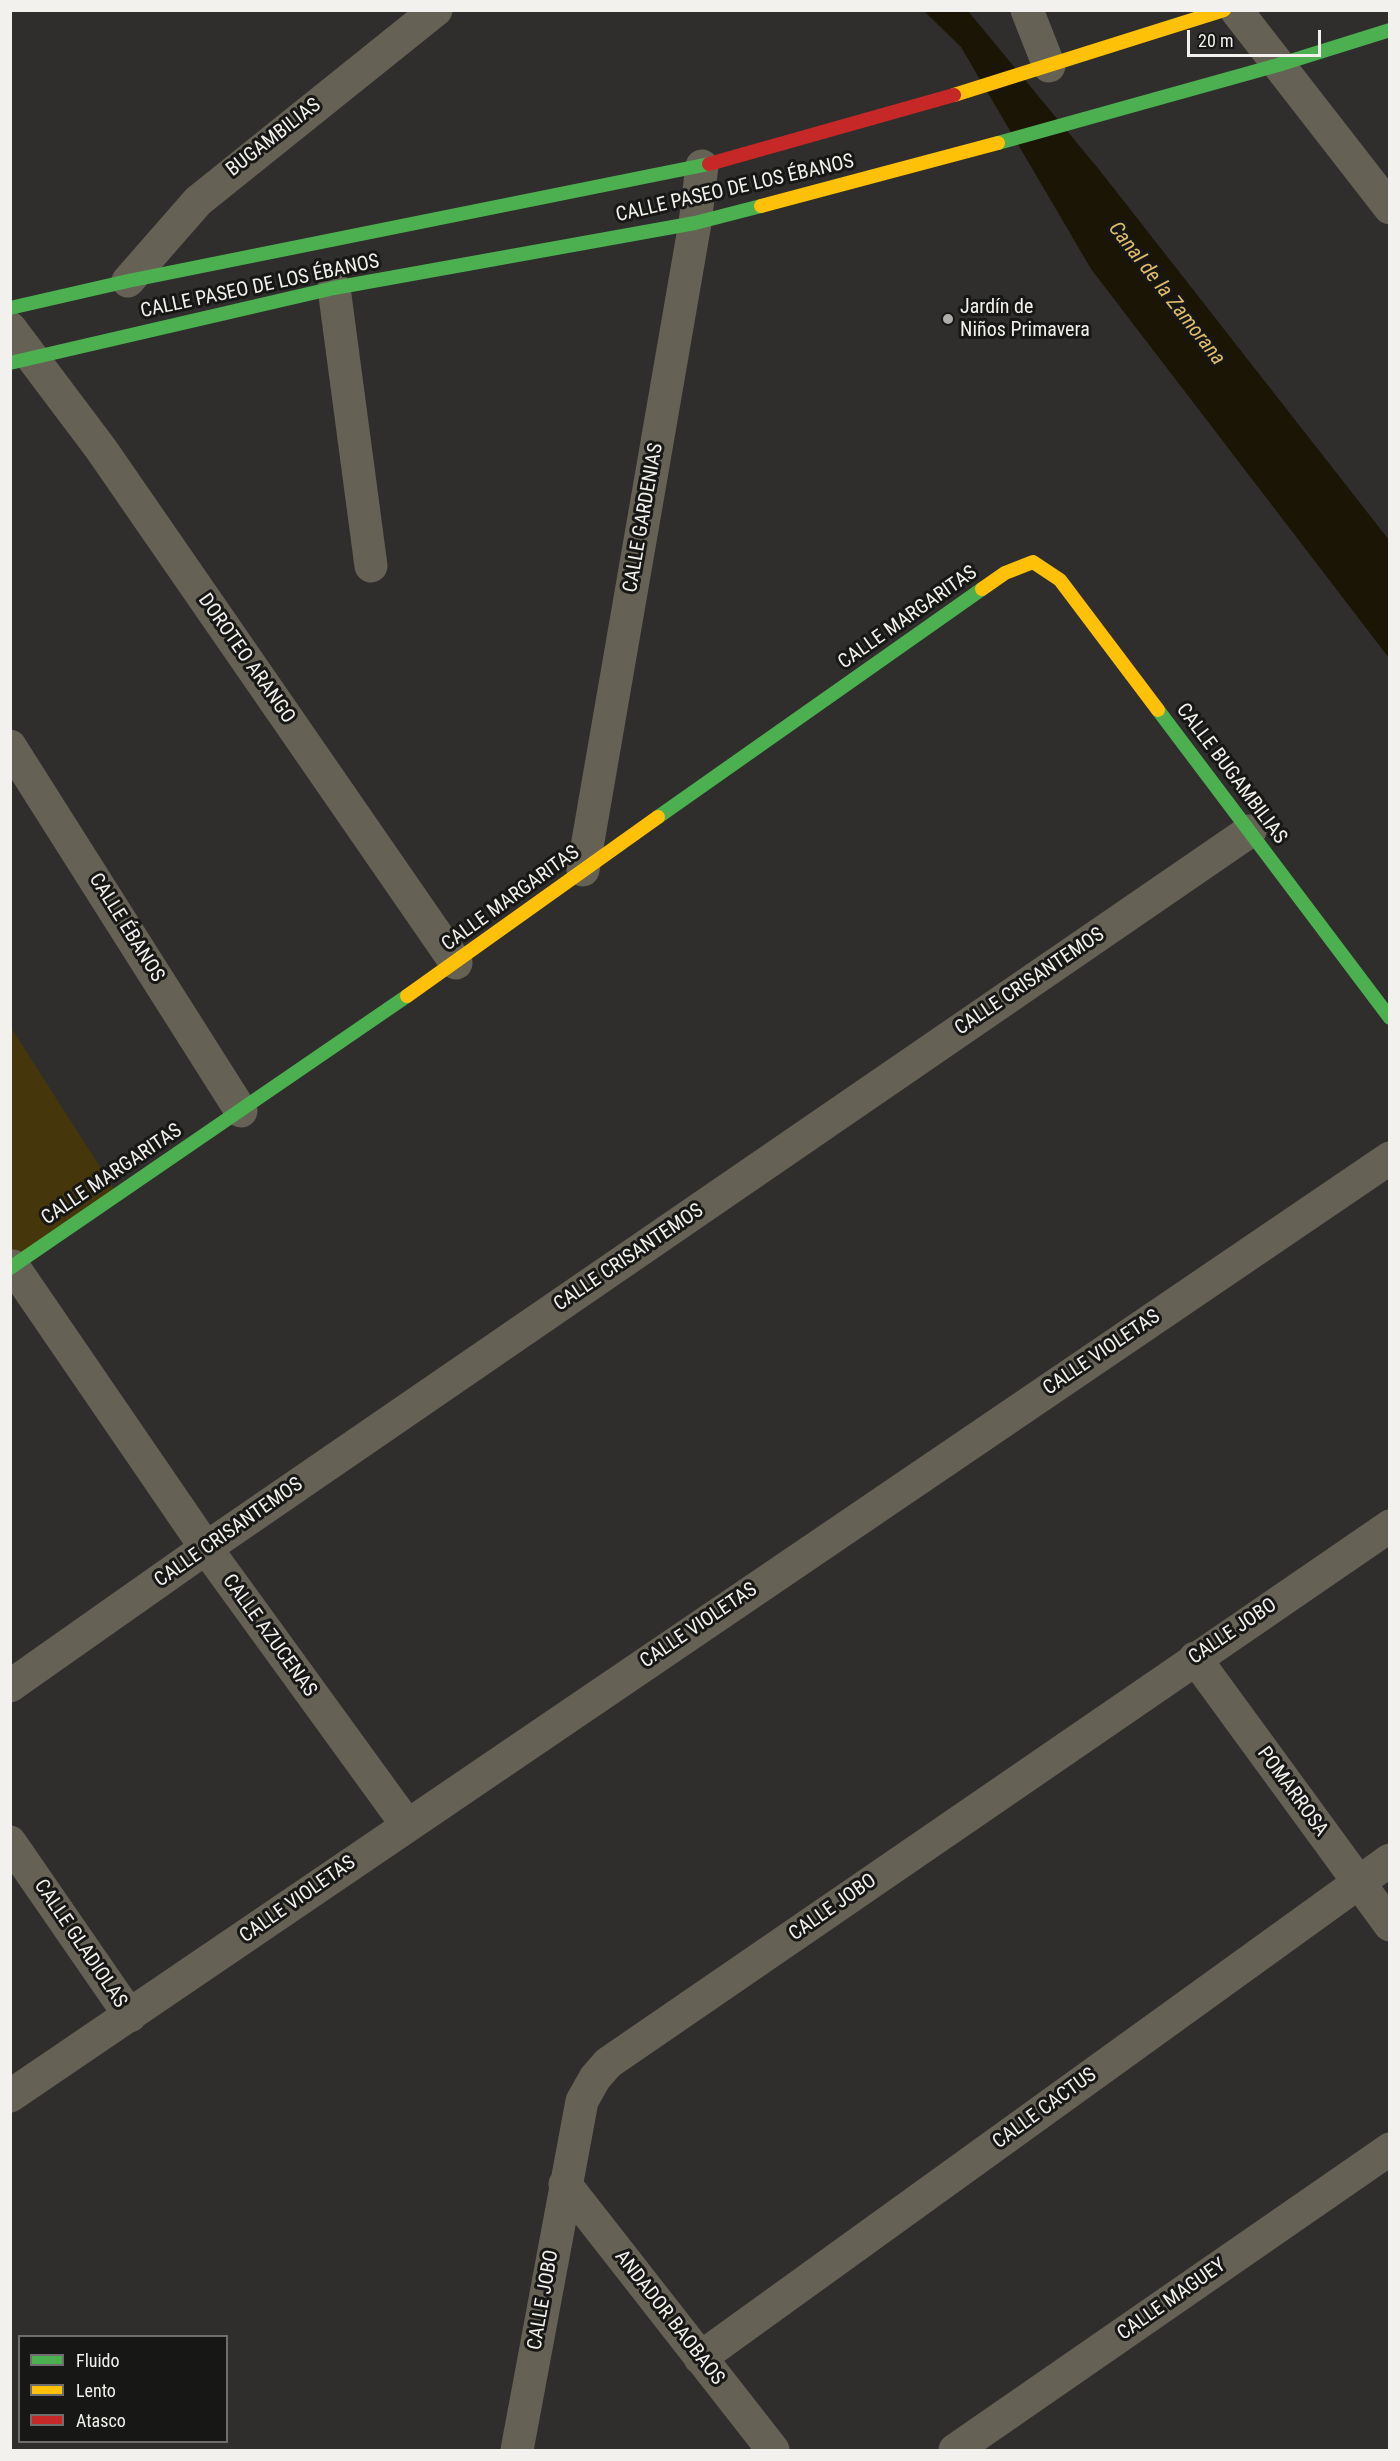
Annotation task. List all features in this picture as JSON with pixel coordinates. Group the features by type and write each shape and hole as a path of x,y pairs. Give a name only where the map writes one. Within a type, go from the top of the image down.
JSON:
{"main road":[{"name":"CALLE PASEO DE LOS ÉBANOS","path":"10,309 128,281 702,166 937,100 1224,10"},
{"name":"CALLE PASEO DE LOS ÉBANOS","path":"22,361 334,288 695,223 963,154 1066,123 1278,65 1389,30"},
{"name":"CALLE MARGARITAS","path":"12,1267 456,963 583,870 1005,573 1033,562"},
{"name":"CALLE BUGAMBILIAS","path":"1033,562 1060,580 1389,1018"}],"street":[{"name":"BUGAMBILIAS","path":"128,281 198,201 436,10"},
{"path":"1028,10 1041,68"},
{"path":"1236,10 1389,208"},
{"name":"CALLE GARDENIAS","path":"583,870 695,223 702,166"},
{"path":"334,288 371,566"},
{"name":"DOROTEO ARANGO","path":"10,328 22,361 101,450 456,963"},
{"name":"CALLE ÉBANOS","path":"10,747 241,1110"},
{"name":"CALLE CRISANTEMOS","path":"10,1686 206,1548 1250,831"},
{"name":"CALLE VIOLETAS","path":"10,2096 1389,1158"},
{"name":"CALLE AZUCENAS","path":"12,1267 206,1548 407,1825"},
{"name":"CALLE JOBO","path":"517,2451 582,2101 595,2078 608,2063 1389,1526"},
{"name":"POMARROSA","path":"1196,1658 1389,1925"},
{"name":"CALLE GLADIOLAS","path":"10,1842 130,2016"},
{"name":"CALLE CACTUS","path":"700,2358 1389,1860"},
{"name":"CALLE MAGUEY","path":"955,2451 1389,2149"},
{"name":"ANDADOR BAOBAOS","path":"565,2184 773,2451"}],"shaded area":[{"path":"10,1026 118,1195 10,1259"}],"water":[{"name":"Canal de la Zamorana","path":"924,11 968,11 1101,172 1389,540 1389,658 1091,269 961,47"}],"traffic: fast":[{"path":"998,143 1278,65 1390,30"},
{"path":"10,308 128,281 709,164"},
{"path":"10,363 334,288 695,223 761,206"},
{"path":"658,817 982,589"},
{"path":"1158,710 1390,1018"},
{"path":"10,1268 407,996"}],"traffic: slow":[{"path":"954,95 1224,10"},
{"path":"761,206 998,143"},
{"path":"982,589 1005,573 1033,562 1060,580 1158,710"},
{"path":"407,996 658,817"}],"traffic: jam":[{"path":"709,164 954,95"}],"place":[{"name":"Jardín de Niños Primavera","path":"948,319"}]}
